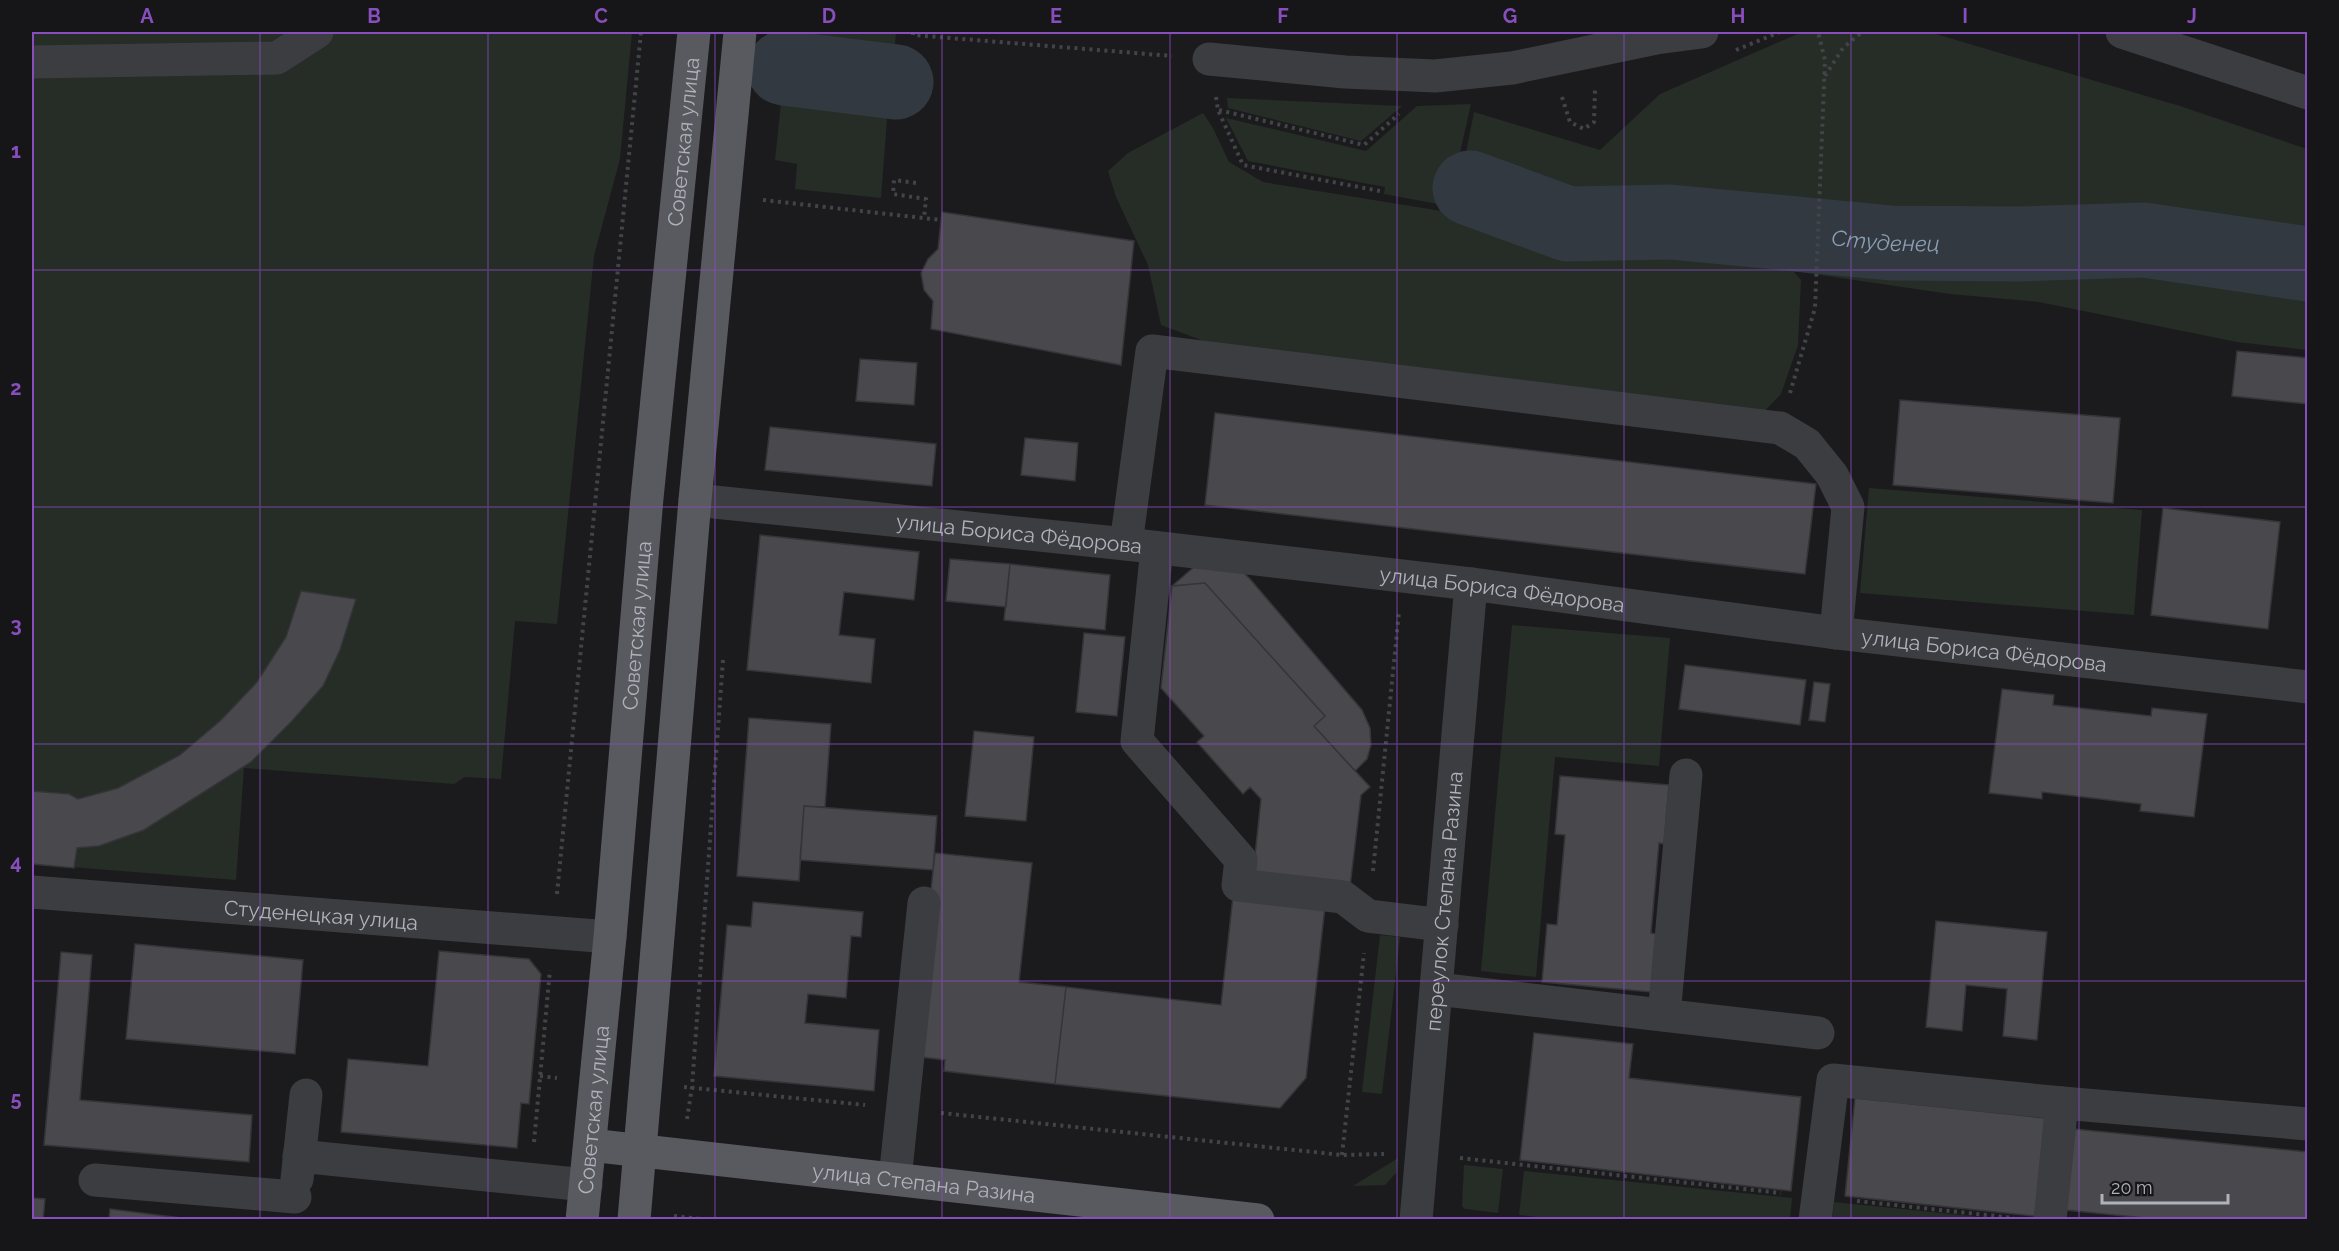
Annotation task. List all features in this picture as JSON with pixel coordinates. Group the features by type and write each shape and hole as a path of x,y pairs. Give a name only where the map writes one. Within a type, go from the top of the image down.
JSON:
{"main road":[{"name":"Советская улица","path":"582,1220 610,937 647,498 694,32"},
{"path":"634,1220 694,500 740,32"},
{"name":"улица Степана Разина","path":"590,1145 1258,1220"}],"street":[{"path":"32,62 277,58 317,32"},
{"path":"1209,59 1345,72 1435,76 1512,68 1656,38 1702,32"},
{"path":"2122,32 2307,93"},
{"path":"1442,925 1368,916 1343,897 1238,885 1241,860 1137,741 1142,546 1152,351 1780,428 1807,444 1832,475 1848,507 1836,633"},
{"name":"улица Бориса Фёдорова","path":"694,500 1142,546 1403,576 1836,633 2307,687"},
{"name":"переулок Степана Разина","path":"1416,1220 1471,584"},
{"path":"1664,1015 1686,775"},
{"name":"Студенецкая улица","path":"32,892 610,937"},
{"path":"895,1179 924,903"},
{"path":"1437,989 1818,1033"},
{"path":"1816,1208 1833,1080 2307,1124"},
{"path":"95,1180 294,1208 306,1095"},
{"path":"2050,1220 2062,1103"},
{"path":"299,1156 586,1185"}],"path":[{"path":"530,1179 641,32"},
{"path":"913,32 913,35 1209,59 1218,110 1243,165 1380,190"},
{"path":"1780,428 1815,308 1826,60 1818,32"},
{"path":"1825,77 1843,48 1862,32"},
{"path":"1218,110 1364,146 1406,108"},
{"path":"916,183 894,180 893,194 926,199 924,218"},
{"path":"760,190 759,200 941,220"},
{"path":"1342,1155 1403,576"},
{"path":"710,1220 673,1218 692,1087 723,658"},
{"path":"540,1076 596,1081"},
{"path":"645,1086 692,1087 1342,1155 1423,1154 1816,1208 2017,1218"}],"shaded area":[{"path":"32,32 632,32 620,159 594,256 557,624 515,621 501,779 465,777 454,784 244,768 236,880 32,864"},
{"path":"788,32 896,32 894,55 858,72 785,62"},
{"path":"1802,32 1929,32 2180,106 2307,149 2307,350 2237,342 2039,302 1950,294 1793,271 1801,280 1798,345 1781,394 1761,415 1222,348 1161,325 1148,265 1116,197 1108,171 1128,153 1203,113 1213,128 1229,162 1263,182 1454,213 1474,112 1600,150 1660,94"},
{"path":"784,74 857,83 888,107 881,198 795,189 797,164 775,160"},
{"path":"1227,98 1402,106 1361,141 1228,108"},
{"path":"1471,104 1448,206 1384,194 1385,187 1248,161 1226,118 1366,151 1417,106"},
{"path":"1869,488 2142,510 2134,615 1860,593"},
{"path":"1512,625 1670,638 1659,766 1555,757 1536,977 1481,971"},
{"path":"1380,935 1400,937 1382,1094 1362,1092"},
{"path":"1398,1158 1396,1173 1385,1185 1353,1186"},
{"path":"1464,1165 1503,1169 1498,1213 1465,1209 1462,1206"},
{"path":"1524,1171 1792,1198 1790,1219 1561,1220 1519,1215"},
{"path":"1834,1202 2001,1219 1832,1220"}],"building":[{"path":"942,212 1134,241 1121,365 931,329 933,301 924,290 921,273 928,259 938,249"},
{"path":"2237,351 2308,358 2308,404 2232,396"},
{"path":"860,359 917,363 914,405 856,401"},
{"path":"1900,400 2120,418 2113,503 1893,485"},
{"path":"1215,413 1816,484 1805,574 1205,505"},
{"path":"770,427 936,444 932,486 765,470"},
{"path":"1025,438 1078,443 1075,481 1021,475"},
{"path":"2163,508 2280,522 2268,629 2151,615"},
{"path":"760,535 919,552 914,600 844,592 839,635 875,639 871,683 747,670"},
{"path":"950,559 1010,564 1006,607 946,601"},
{"path":"1010,564 1110,575 1105,630 1004,620"},
{"path":"1194,567 1238,567 1362,710 1370,728 1371,745 1367,759 1355,771 1314,726 1325,716 1205,583 1172,586"},
{"path":"1205,583 1325,716 1314,726 1370,787 1361,795 1349,895 1252,884 1261,799 1250,787 1243,794 1197,742 1204,736 1161,688 1172,586"},
{"path":"301,591 356,599 340,650 323,686 292,721 251,762 144,830 99,846 77,848 74,868 32,864 32,791 69,794 78,799 118,788 180,755 221,720 257,682 286,637"},
{"path":"1084,633 1125,637 1117,716 1076,712"},
{"path":"1685,665 1806,680 1800,725 1679,709"},
{"path":"1814,682 1830,684 1825,722 1809,720"},
{"path":"2002,689 2054,695 2053,705 2151,716 2152,708 2207,714 2194,817 2140,811 2141,804 2042,792 2042,799 1989,793"},
{"path":"749,718 831,724 825,807 804,806 799,881 737,876"},
{"path":"974,731 1034,737 1026,821 965,816"},
{"path":"1560,776 1669,785 1664,844 1659,843 1651,933 1656,934 1651,992 1542,982 1547,924 1557,925 1565,835 1555,834"},
{"path":"804,806 937,816 933,870 800,860"},
{"path":"935,853 1032,863 1019,982 1066,987 1055,1084 944,1071 945,1060 913,1056"},
{"path":"1234,887 1326,897 1306,1078 1280,1108 1055,1084 1066,987 1221,1005"},
{"path":"753,902 863,912 861,937 851,936 846,998 808,994 805,1023 879,1030 874,1091 714,1076 727,925 751,927"},
{"path":"1936,921 2047,932 2037,1040 2003,1036 2007,989 1966,985 1962,1031 1926,1027"},
{"path":"135,944 303,960 295,1054 126,1039"},
{"path":"439,951 529,959 541,974 529,1104 521,1103 517,1148 341,1132 348,1059 428,1066"},
{"path":"61,952 92,955 80,1100 252,1115 249,1162 44,1145"},
{"path":"1534,1033 1633,1044 1629,1078 1801,1097 1791,1191 1520,1160"},
{"path":"1855,1098 2045,1118 2035,1216 1845,1196"},
{"path":"2064,1128 2308,1152 2308,1220 2164,1220 2056,1209"},
{"path":"32,1198 45,1199 43,1220 32,1220"},
{"path":"110,1209 197,1220 109,1220"}],"waterway":[{"name":"Студенец","path":"784,68 896,82"},
{"name":"Студенец","path":"1470,188 1568,224 1670,222 1891,243 2019,244 2144,240 2308,264"}]}
